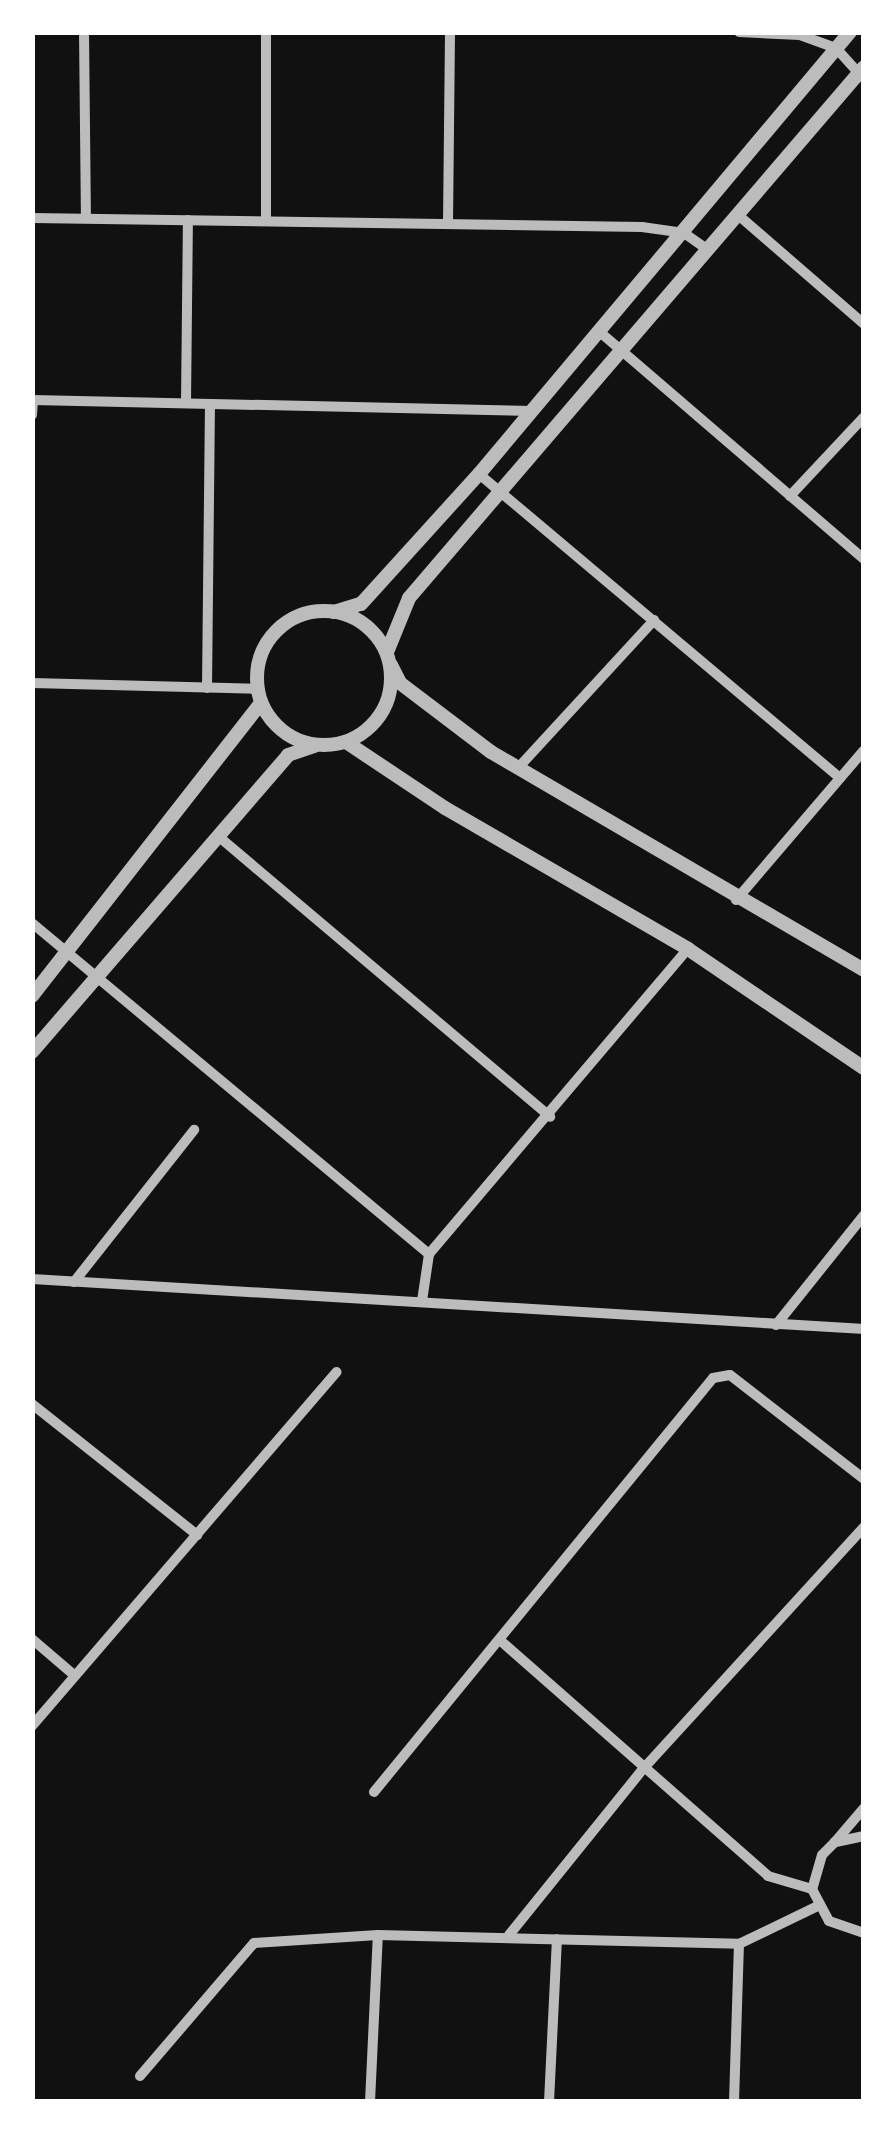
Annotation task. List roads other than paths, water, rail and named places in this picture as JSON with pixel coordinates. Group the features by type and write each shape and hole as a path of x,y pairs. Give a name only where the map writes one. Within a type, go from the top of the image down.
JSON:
{"street":[{"path":"84,32 86,218"},
{"path":"266,32 266,221"},
{"path":"448,224 450,32"},
{"path":"32,1052 288,755 317,745 346,742 380,717 390,692 389,658 409,598 497,491 862,73 836,48 800,35 739,32"},
{"path":"317,745 278,727 260,696 259,660 272,635 307,613 334,612 361,604 534,412 850,32"},
{"path":"737,214 864,324"},
{"path":"32,218 448,224 684,233 707,249"},
{"path":"186,404 188,220"},
{"path":"600,333 864,559"},
{"path":"32,415 33,400 534,412"},
{"path":"207,688 210,404"},
{"path":"790,496 864,417"},
{"path":"478,474 840,778"},
{"path":"334,612 360,621 389,658 400,683 518,768 736,900 864,970"},
{"path":"518,768 654,620"},
{"path":"32,683 207,688 260,696"},
{"path":"32,996 69,956 260,696"},
{"path":"346,742 444,808 688,950 864,1068"},
{"path":"736,900 864,750"},
{"path":"218,836 550,1117"},
{"path":"32,923 69,956 100,975 429,1254"},
{"path":"422,1301 429,1254 550,1117 688,950"},
{"path":"74,1282 194,1130"},
{"path":"776,1325 864,1215"},
{"path":"32,1279 864,1330"},
{"path":"32,1726 336,1372"},
{"path":"374,1792 502,1642 714,1378 730,1375 864,1479"},
{"path":"32,1404 197,1535"},
{"path":"508,1935 643,1769 864,1527"},
{"path":"32,1638 74,1675"},
{"path":"502,1642 768,1876 812,1889"},
{"path":"864,1808 822,1854 812,1889 818,1906 844,1930 864,1933"},
{"path":"835,1842 864,1836"},
{"path":"140,2076 254,1943 378,1934 739,1944 818,1906"},
{"path":"370,2102 378,1934"},
{"path":"549,2102 557,1939"},
{"path":"734,2102 739,1944"}]}
